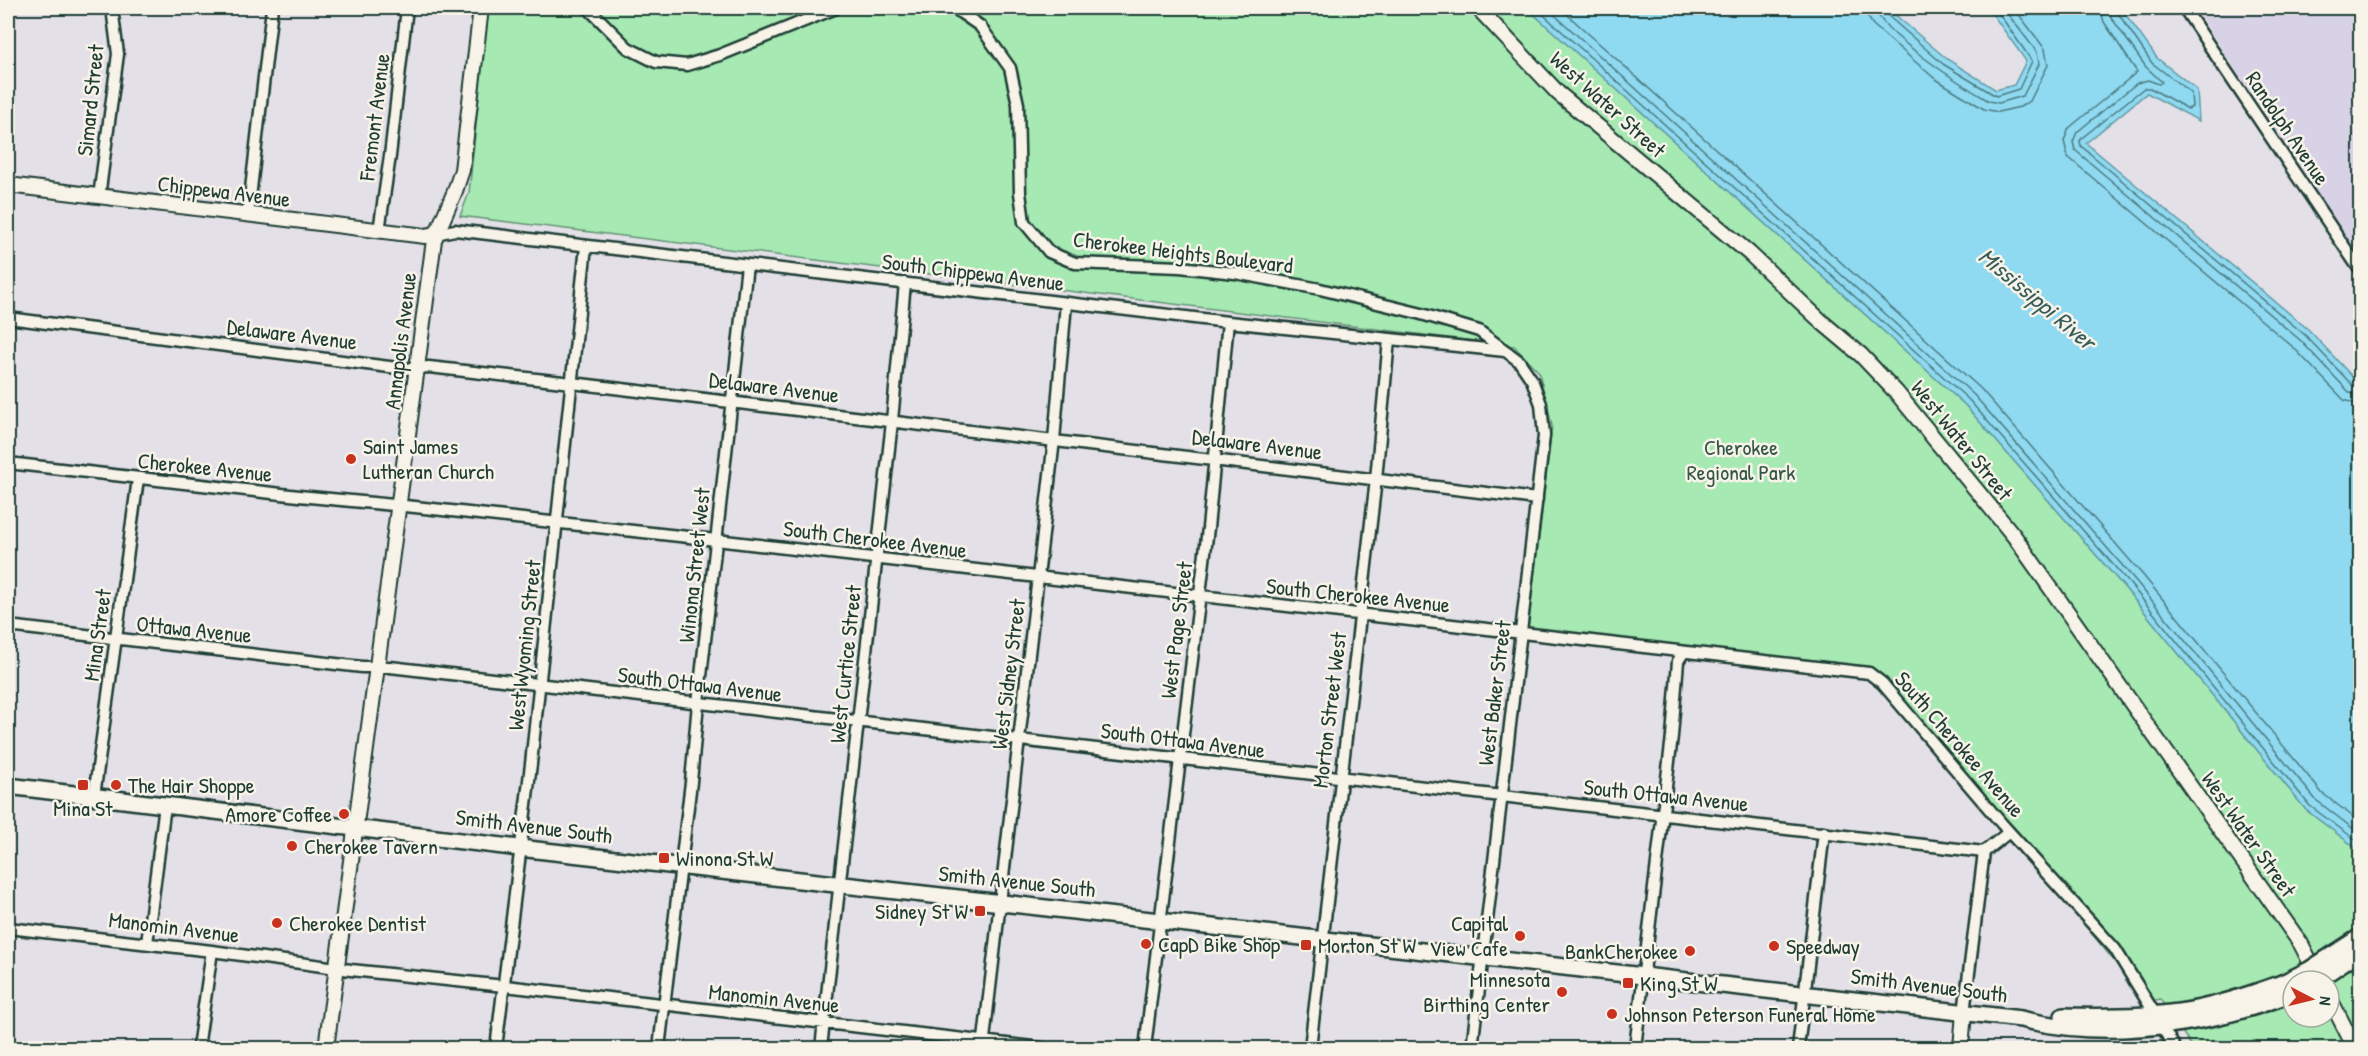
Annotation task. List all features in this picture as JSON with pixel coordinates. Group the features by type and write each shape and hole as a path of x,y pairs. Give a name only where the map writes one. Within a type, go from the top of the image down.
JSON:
{"main road":[{"name":"Smith Avenue South","path":"8,786 519,848 1803,993 2021,1019 2042,1024 2134,1029 2159,1020 2263,1005 2281,998"},
{"name":"Smith Avenue South","path":"2182,1017 2282,983 2309,970 2361,937"},
{"path":"2334,969 2361,951"}],"street":[{"name":"Simard Street","path":"99,197 118,54 112,8"},
{"path":"248,215 272,8"},
{"name":"Fremont Avenue","path":"379,231 407,8"},
{"name":"Annapolis Avenue","path":"326,1048 435,234 462,170 481,8"},
{"path":"588,8 628,48 656,62 687,64 720,55 836,8"},
{"name":"Cherokee Heights Boulevard","path":"954,8 981,26 1010,68 1018,104 1023,222 1049,252 1075,263 1180,267 1224,272 1320,289 1418,313 1479,331 1508,351"},
{"name":"West Water Street","path":"1478,8 1558,93 1749,253 1823,323 1861,355 1896,392 2014,536 2301,944 2314,969"},
{"name":"Randolph Avenue","path":"2184,8 2361,270"},
{"name":"Chippewa Avenue","path":"8,185 379,231 425,236 435,234"},
{"name":"South Chippewa Avenue","path":"435,234 450,230 1228,322 1508,351"},
{"name":"West Wyoming Street","path":"496,1048 531,764 586,246"},
{"name":"Winona Street West","path":"659,1048 692,782 698,703 747,265"},
{"name":"West Curtice Street","path":"821,1048 877,559 905,283"},
{"name":"West Sidney Street","path":"984,1045 1039,577 1066,303"},
{"name":"Delaware Avenue","path":"8,318 405,369 429,367 572,383 1537,499"},
{"name":"West Page Street","path":"1145,1048 1215,459 1228,322"},
{"name":"Morton Street West","path":"1310,1048 1376,479 1389,340"},
{"name":"West Baker Street","path":"1472,1048 1544,436 1540,404 1532,380 1520,362 1508,351"},
{"name":"Cherokee Avenue","path":"8,463 399,507"},
{"name":"Mina Street","path":"94,796 138,479"},
{"name":"South Cherokee Avenue","path":"399,507 716,540 1869,674 1876,677 2009,832 2115,949 2175,1048"},
{"name":"Ottawa Avenue","path":"8,626 377,667"},
{"path":"1635,1048 1663,814 1678,661 1683,652"},
{"name":"South Ottawa Avenue","path":"377,667 1984,852"},
{"path":"147,943 165,805"},
{"path":"1798,1048 1824,832"},
{"path":"1960,1048 1984,852 2009,832"},
{"name":"Manomin Avenue","path":"8,928 147,943 336,968 824,1023 984,1045 1042,1048"},
{"path":"198,1048 212,951"},
{"path":"2341,1021 2355,1048"}],"shaded area":[{"path":"2195,8 2360,8 2360,259 2325,205"}],"green space":[{"name":"Cherokee Regional Park","path":"488,8 1527,8 1965,405 2125,588 2306,810 2360,851 2360,1048 2193,1048 2160,999 2148,1002 1872,667 1528,628 1552,426 1539,372 1514,346 460,216 469,193"}],"water":[{"name":"Mississippi River","path":"1527,8 1887,8 1947,59 1996,90 2014,85 2026,61 1988,8 2121,8 2157,58 2197,90 2199,121 2147,93 2086,143 2309,330 2360,385 2360,851 2306,810 2125,588 1965,405"}],"place":[{"name":"Saint James Lutheran Church","path":"351,459"},
{"name":"Mina St","path":"83,785"},
{"name":"The Hair Shoppe","path":"116,785"},
{"name":"Amore Coffee","path":"344,814"},
{"name":"Cherokee Tavern","path":"292,846"},
{"name":"Winona St W","path":"664,858"},
{"name":"Sidney St W","path":"980,911"},
{"name":"Cherokee Dentist","path":"277,923"},
{"name":"Capital View Cafe","path":"1520,936"},
{"name":"CapD Bike Shop","path":"1146,944"},
{"name":"Morton St W","path":"1306,945"},
{"name":"Speedway","path":"1774,946"},
{"name":"BankCherokee","path":"1690,951"},
{"name":"King St W","path":"1628,983"},
{"name":"Minnesota Birthing Center","path":"1562,992"},
{"name":"Johnson Peterson Funeral Home","path":"1612,1014"}]}
